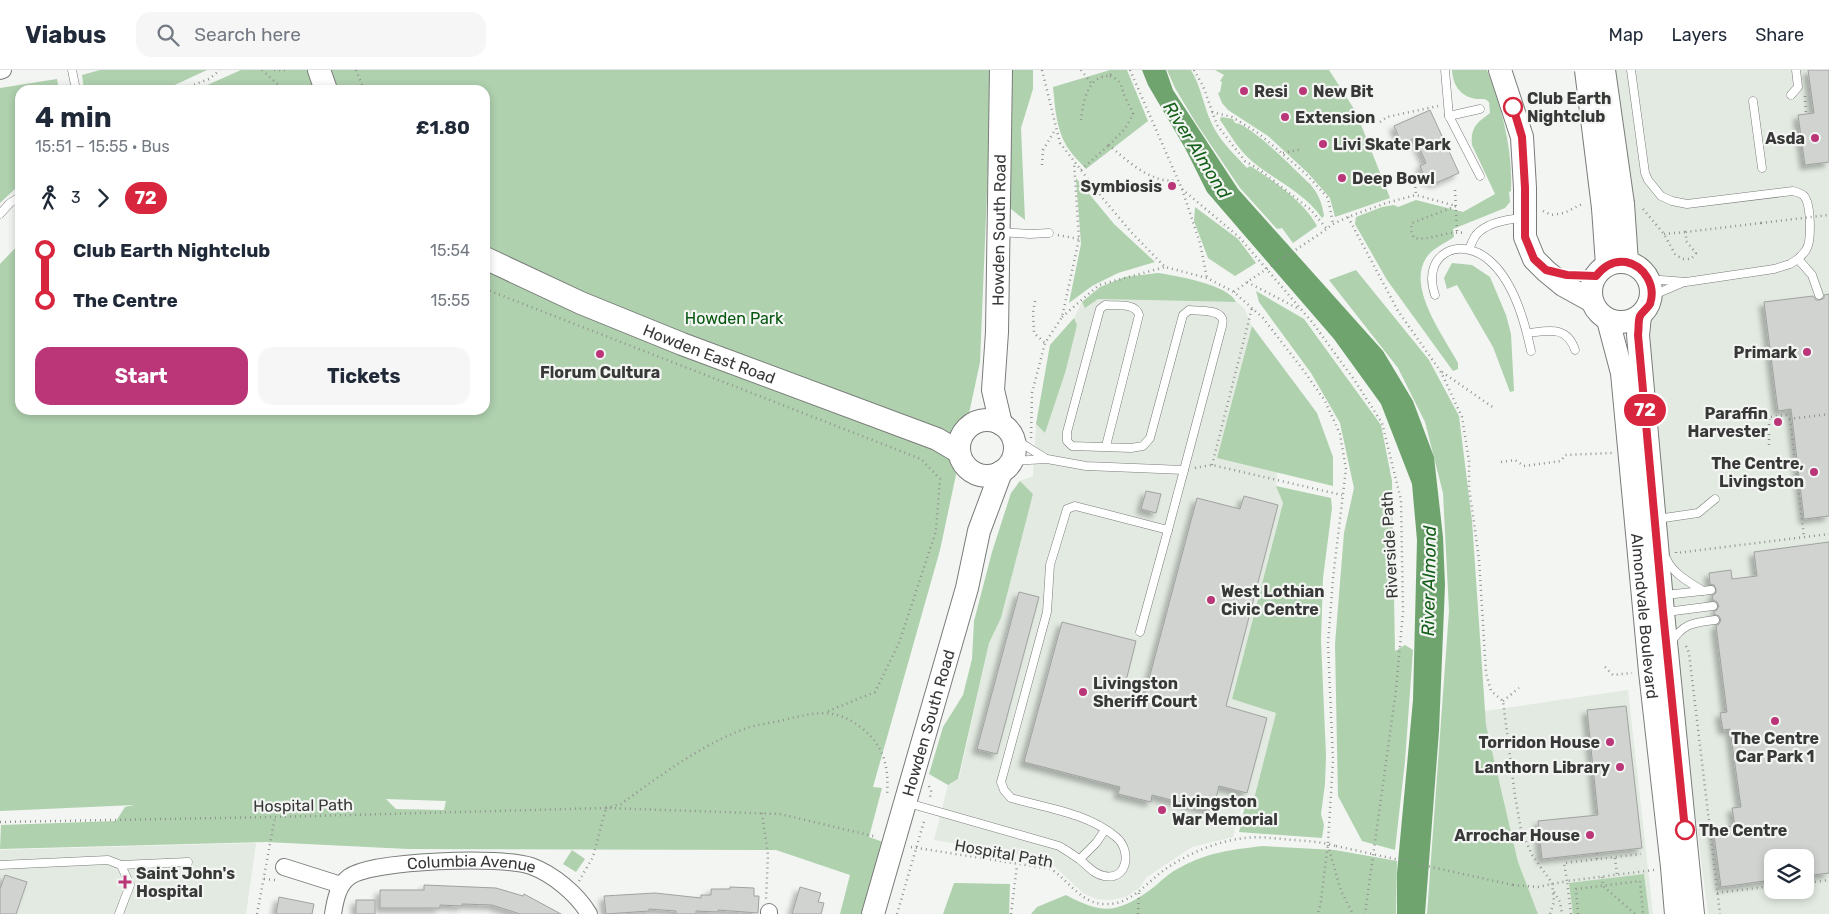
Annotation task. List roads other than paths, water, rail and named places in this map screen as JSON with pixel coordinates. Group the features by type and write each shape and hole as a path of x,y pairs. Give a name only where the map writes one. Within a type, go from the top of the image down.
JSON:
{"street":[{"path":"319,70 324,85"},
{"name":"Howden South Road","path":"876,912 896,801 967,588 979,531 1006,467 1014,454 994,390 997,332 1001,70"},
{"path":"1500,70 1522,137 1525,237 1534,259 1563,284 1592,301"},
{"path":"1586,70 1622,205"},
{"path":"1546,270 1567,275 1610,268 1636,266 1643,271 1650,287 1650,304 1640,316 1624,322 1608,320 1596,309 1592,301 1592,284 1610,268 1622,205 1604,70"},
{"name":"Howden East Road","path":"490,260 580,303 682,344 937,439 960,444"},
{"name":"Almondvale Boulevard","path":"1640,316 1638,335 1656,527 1653,605 1667,653 1694,914"},
{"name":"Almondvale Boulevard","path":"1608,320 1622,373 1653,605 1676,914"},
{"name":"Howden South Road","path":"960,444 966,429 979,421 994,390"},
{"path":"979,421 990,420 1007,431"},
{"path":"960,444 965,466 976,474 984,476 1006,467"},
{"name":"Howden South Road","path":"976,474 979,531"},
{"name":"Columbia Avenue","path":"341,885 348,877 358,872 385,865 428,862 506,861 530,865 553,877 584,905 590,914"},
{"path":"284,867 341,885 334,902 333,914"}],"lane":[{"path":"72,70 75,85"},
{"path":"1445,70 1449,116 1480,176"},
{"path":"1631,70 1644,173 1661,196 1672,201 1687,204 1793,191 1805,197 1809,210 1810,241 1806,250 1798,259 1790,264 1774,270 1650,287"},
{"path":"1790,95 1798,87 1796,70"},
{"path":"1753,101 1762,168"},
{"path":"1449,116 1480,109"},
{"path":"0,214 15,200"},
{"path":"1469,249 1476,236 1493,224 1525,218"},
{"path":"999,232 1050,233"},
{"path":"1435,295 1431,283 1432,270 1439,259 1450,250 1469,249 1489,260 1500,273 1522,314 1531,350"},
{"path":"1798,259 1812,274 1819,295"},
{"path":"1650,287 1686,282"},
{"path":"1106,446 1139,315 1135,308 1128,306 1105,305 1100,309 1066,441 1072,446 1139,448 1147,442 1183,315 1189,310 1214,313 1222,318 1221,330 1140,632"},
{"path":"1528,333 1561,332 1568,335 1575,350"},
{"path":"1007,431 1047,459"},
{"path":"1006,467 1047,459 1086,466 1184,470"},
{"path":"1653,605 1707,590 1681,577 1668,564 1656,527 1698,513 1715,499"},
{"path":"896,801 1059,846 1080,859 1092,871 1105,877 1122,870 1126,854 1115,836 1094,822 1081,817 1012,798 1004,790 1000,782 1047,612 1050,565 1067,509 1075,506 1168,530"},
{"path":"1653,605 1713,606"},
{"path":"1667,653 1672,641 1690,623 1715,620"},
{"path":"1080,859 1096,843 1105,830"},
{"path":"0,865 108,860 121,865 188,862"},
{"path":"120,914 130,885 121,865"}],"water":[{"name":"River Almond","path":"1142,70 1166,70 1173,90 1238,189 1383,351 1413,401 1434,457 1443,537 1445,585 1439,731 1425,914 1397,914 1397,873 1413,700 1417,540 1412,484 1381,404 1334,339 1207,192 1185,148 1148,85"}],"place":[{"name":"Resi","path":"1244,91"},
{"name":"New Bit","path":"1303,91"},
{"name":"Club Earth Nightclub","path":"1513,107"},
{"name":"Extension","path":"1285,117"},
{"name":"Asda","path":"1815,138"},
{"name":"Livi Skate Park","path":"1323,144"},
{"name":"Deep Bowl","path":"1342,178"},
{"name":"Symbiosis","path":"1172,186"},
{"name":"Primark","path":"1807,352"},
{"name":"Florum Cultura","path":"600,354"},
{"name":"Paraffin Harvester","path":"1778,422"},
{"name":"The Centre, Livingston","path":"1814,472"},
{"name":"West Lothian Civic Centre","path":"1211,600"},
{"name":"Livingston Sheriff Court","path":"1083,692"},
{"name":"The Centre Car Park 1","path":"1775,721"},
{"name":"Torridon House","path":"1610,742"},
{"name":"Lanthorn Library","path":"1620,767"},
{"name":"Livingston War Memorial","path":"1162,810"},
{"name":"The Centre","path":"1685,830"},
{"name":"Arrochar House","path":"1590,835"},
{"name":"Saint John's Hospital","path":"125,882"}],"park label":[{"name":"Howden Park","path":"734,318"}]}
